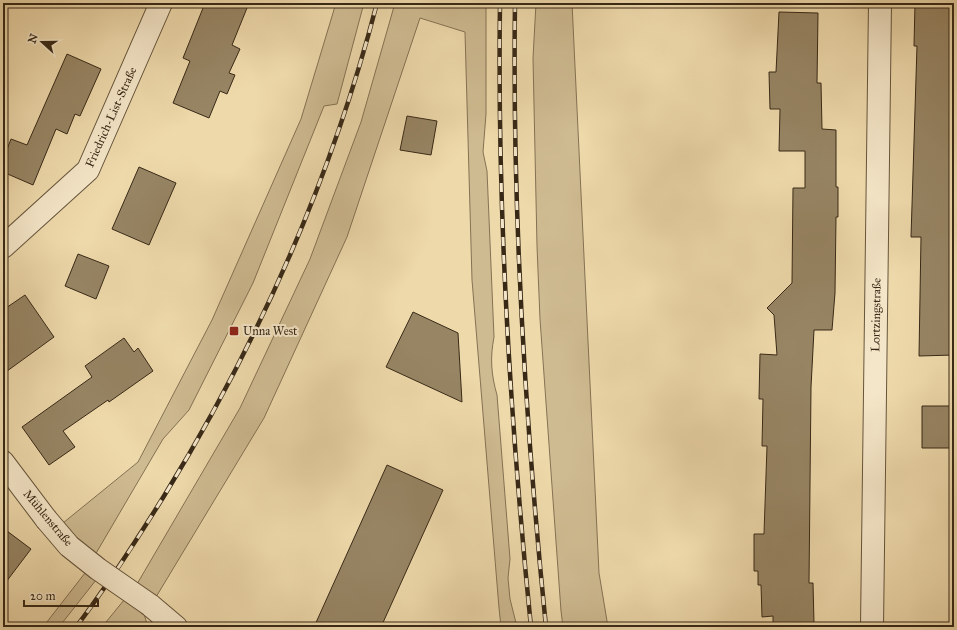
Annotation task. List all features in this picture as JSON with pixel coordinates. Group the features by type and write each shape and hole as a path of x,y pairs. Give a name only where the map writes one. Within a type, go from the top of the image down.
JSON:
{"street":[{"name":"Friedrich-List-Straße","path":"3,247 88,170 160,3"},
{"name":"Lortzingstraße","path":"872,627 880,3"},
{"name":"Mühlenstraße","path":"3,462 46,519 69,546 98,569 150,605 176,627"}],"shaded area":[{"path":"336,3 364,3 337,104 324,106 253,283 189,410 163,439 95,555 71,534 63,523 138,462 212,320 301,119"},
{"path":"395,3 486,3 486,114 483,152 487,171 494,337 492,366 493,380 497,395 510,559 508,578 510,599 517,627 501,627 499,608 472,280 465,32 420,18 347,237 264,418 156,597 137,584 240,408 310,259 361,122"},
{"path":"536,3 572,3 599,573 608,627 563,627 561,611 540,319 533,58"},
{"path":"85,573 96,580 59,627 43,627"},
{"path":"124,600 144,614 148,627 102,627"}],"building":[{"path":"205,3 249,3 232,45 240,49 229,73 235,75 227,94 220,91 209,118 173,103 190,61 183,58"},
{"path":"915,3 954,3 954,114 951,197 954,197 954,355 919,356 921,237 911,237 917,46 914,46"},
{"path":"779,12 818,13 817,83 821,83 822,129 836,130 836,187 838,187 838,217 836,217 835,293 832,330 814,330 811,387 809,583 813,583 814,624 773,625 773,616 762,617 761,585 758,585 758,571 754,571 754,534 764,534 767,446 762,446 763,399 759,399 760,354 777,355 774,315 767,308 792,283 793,188 805,188 805,151 779,151 780,109 770,109 769,72 776,72"},
{"path":"67,54 101,69 80,116 75,114 67,134 56,129 33,185 3,172 3,160 11,139 27,145"},
{"path":"407,116 437,121 431,155 400,150"},
{"path":"139,167 176,183 149,245 112,229"},
{"path":"78,254 109,266 96,299 65,286"},
{"path":"25,295 54,337 3,374 3,310"},
{"path":"413,312 458,333 462,402 386,367"},
{"path":"124,338 134,352 138,348 153,371 109,402 108,400 63,431 75,447 49,465 22,427 92,377 85,366"},
{"path":"922,406 954,406 954,448 922,448"},
{"path":"387,465 443,490 381,627 314,627"},
{"path":"3,528 31,549 3,586"}],"railway":[{"path":"76,627 122,563 164,496 231,379 261,319 315,195 359,68 377,3"},
{"path":"500,3 501,159 506,315 517,471 531,627"},
{"path":"515,3 518,237 526,393 546,627"}],"place":[{"name":"Unna West","path":"234,331"}]}
